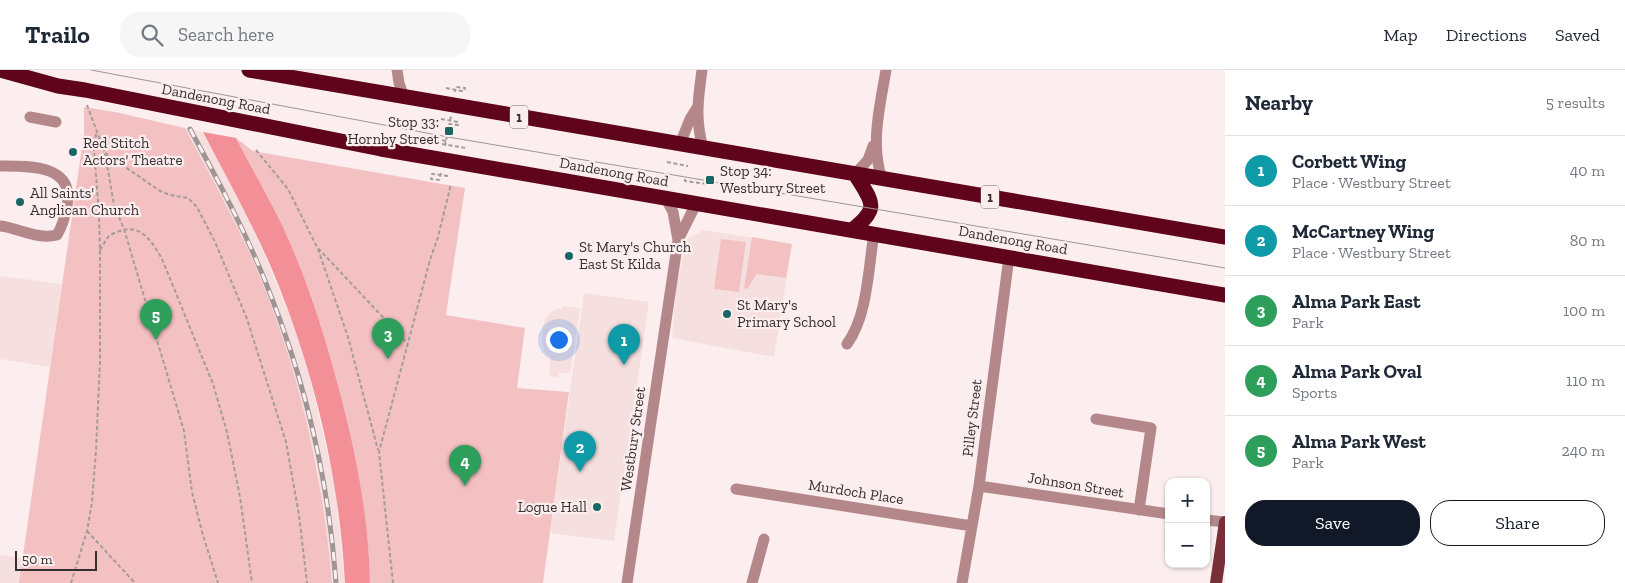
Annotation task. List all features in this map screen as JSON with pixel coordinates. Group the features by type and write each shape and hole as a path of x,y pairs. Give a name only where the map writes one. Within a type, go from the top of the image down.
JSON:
{"highway":[{"name":"Dandenong Road","path":"0,70 58,86 381,149 1225,295"},
{"name":"1","path":"249,70 404,97 680,150 703,148 1225,237"},
{"path":"852,230 866,220 871,208 869,198 855,174"}],"main road":[{"path":"1216,583 1225,522"}],"street":[{"path":"397,70 404,97"},
{"path":"702,70 697,108 699,134 703,148"},
{"path":"855,174 868,160 875,142 886,70"},
{"path":"680,150 690,119 697,108"},
{"path":"30,117 56,122"},
{"path":"875,142 877,165 882,179"},
{"path":"0,166 23,166 49,171 62,179 67,186 69,196 64,221 57,235 36,235 0,226"},
{"name":"Westbury Street","path":"666,199 672,212 678,240"},
{"name":"Westbury Street","path":"627,583 678,240 696,204"},
{"path":"847,344 854,334 860,315 874,234"},
{"name":"Pilley Street","path":"962,583 979,486 1009,257"},
{"path":"1096,419 1151,428 1139,510"},
{"name":"Johnson Street","path":"979,486 1165,513"},
{"name":"Murdoch Place","path":"736,489 972,526"},
{"path":"1210,520 1225,522"},
{"path":"752,583 764,538"}],"path":[{"path":"446,88 454,90 462,91 464,91 464,88 456,86 454,96"},
{"path":"87,105 104,153 114,205 124,229 184,431 192,492 218,583"},
{"path":"444,151 451,114"},
{"path":"441,119 458,122 458,125 449,124"},
{"path":"71,583 92,502 96,450 100,362 100,250 94,149 96,133"},
{"path":"446,141 437,139 436,143 466,148"},
{"path":"256,150 288,189 317,247 348,337 379,452 393,583"},
{"path":"680,150 681,165"},
{"path":"104,153 160,191 183,197 193,202 215,242 247,319 286,442 299,515 307,583"},
{"path":"667,162 686,167"},
{"path":"441,170 439,180 431,179 432,174 434,174 441,175 448,176"},
{"path":"685,178 685,181 707,184"},
{"path":"697,183 697,188"},
{"path":"379,452 451,184"},
{"path":"100,250 109,236 124,229 134,229 140,232 156,248 213,384 229,442 241,506 252,583"},
{"path":"317,247 408,344"},
{"path":"86,531 135,583"}],"shaded area":[{"path":"84,107 185,128 222,198 257,270 272,307 297,384 315,463 328,543 332,583 19,583 84,133"},
{"path":"185,128 202,132 234,189 267,260 296,332 314,394 335,488 345,583 332,583 317,468 302,406 279,327 257,270 231,215"},
{"path":"203,132 236,138 282,225 307,285 333,368 356,461 367,534 370,583 345,583 342,541 330,459 321,418 298,338 268,260"},
{"path":"236,138 253,151 465,188 446,315 525,328 517,388 569,392 543,583 370,583 367,534 356,461 327,347 307,285 291,245 277,214"},
{"name":"St Mary's Primary School","path":"703,230 792,244 774,357 672,338 676,290 686,240"},
{"path":"752,237 792,244 786,278 757,274 747,289 744,288"},
{"path":"721,239 746,242 739,292 714,289"},
{"path":"0,276 62,284 50,367 0,359"},
{"path":"584,293 649,302 614,541 550,533"},
{"path":"563,306 580,308 570,373 559,373 559,377 550,376 551,358 544,351 542,341 543,328 545,318 554,310 559,308 562,310"},
{"path":"0,555 23,558 19,583 0,583"}],"tram line":[{"path":"91,70 448,137 1225,268"}],"railway":[{"path":"190,129 244,232 284,331 306,401 322,473 333,546 336,583"}],"place":[{"name":"Stop 33: Hornby Street","path":"449,131"},
{"name":"Red Stitch Actors' Theatre","path":"73,152"},
{"name":"Stop 34: Westbury Street","path":"710,180"},
{"name":"All Saints' Anglican Church","path":"20,202"},
{"name":"St Mary's Church East St Kilda","path":"569,256"},
{"name":"St Mary's Primary School","path":"727,314"},
{"name":"Alma Park West","path":"156,340"},
{"name":"Alma Park East","path":"388,359"},
{"name":"Corbett Wing","path":"624,365"},
{"name":"McCartney Wing","path":"580,472"},
{"name":"Alma Park Oval","path":"465,486"},
{"name":"Logue Hall","path":"597,507"}]}
